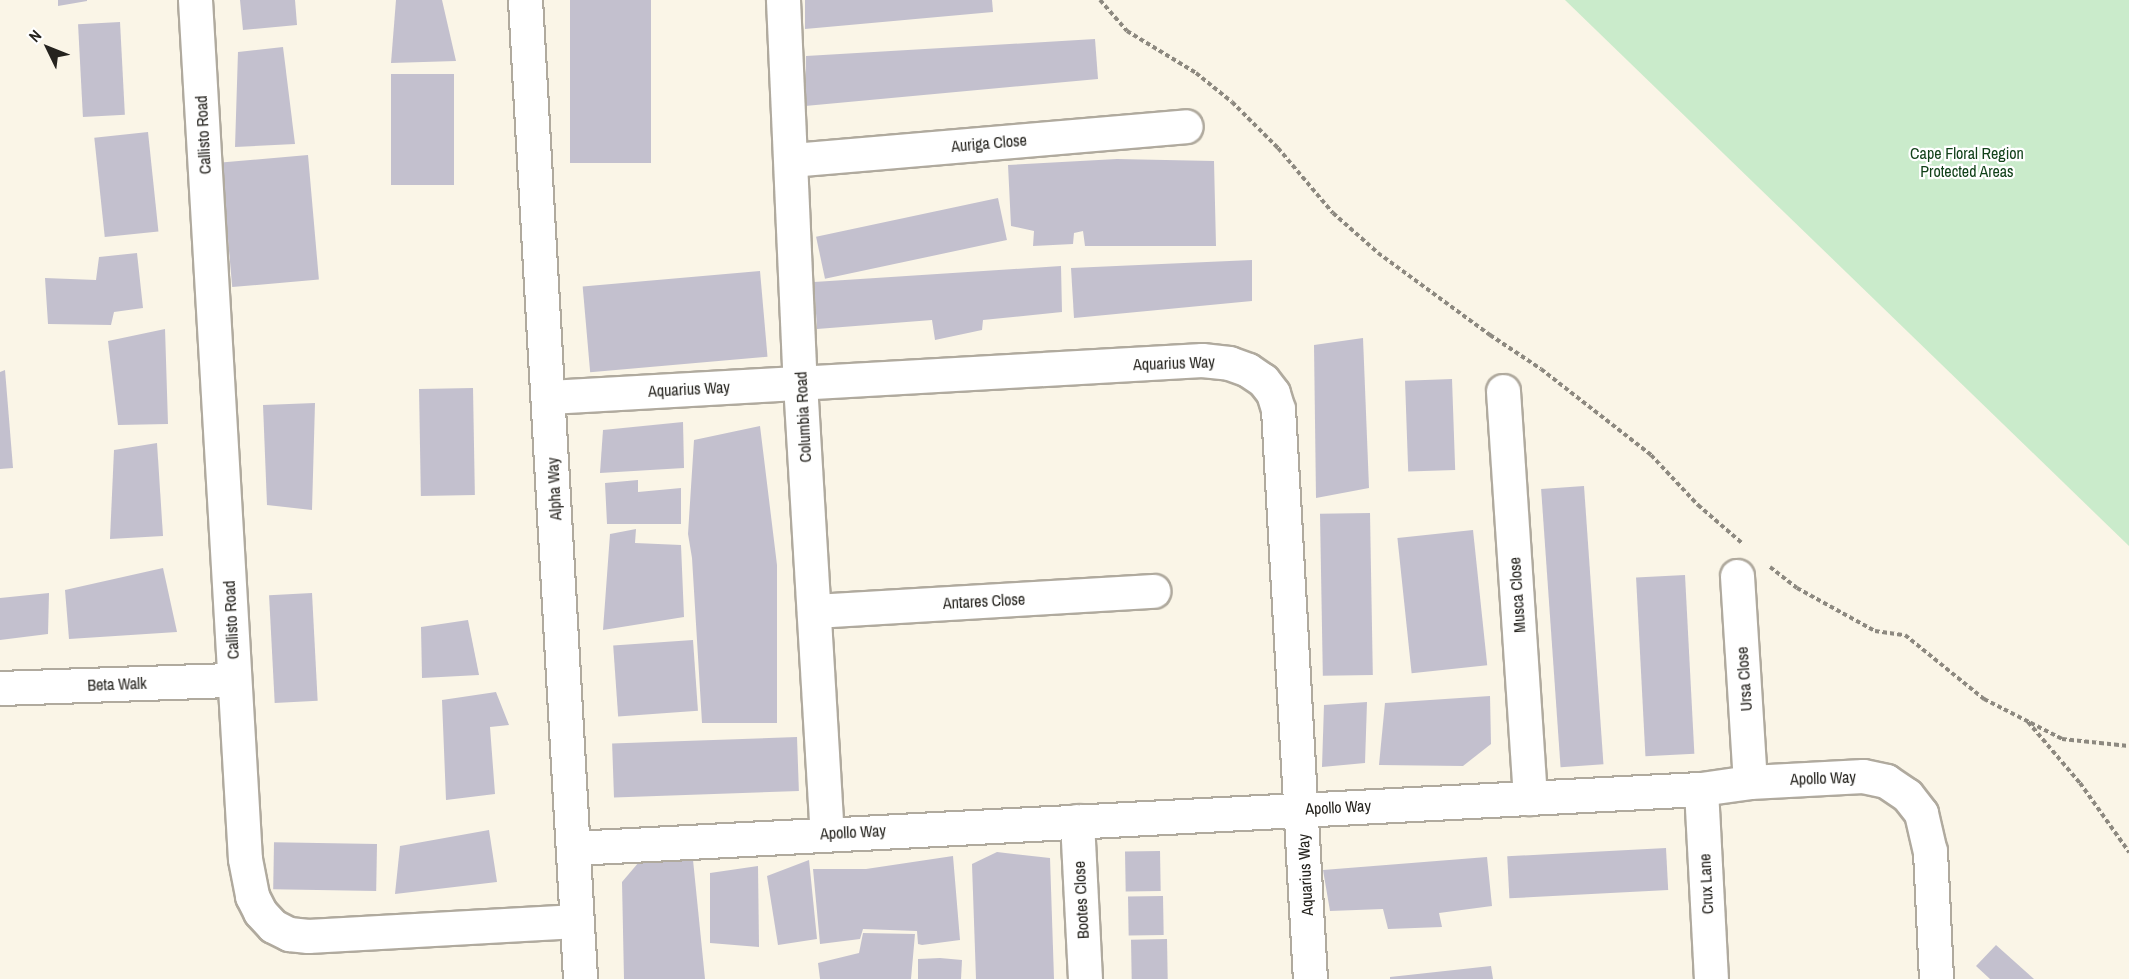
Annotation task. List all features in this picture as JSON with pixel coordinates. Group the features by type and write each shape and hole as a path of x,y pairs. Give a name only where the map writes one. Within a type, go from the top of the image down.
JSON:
{"street":[{"name":"Callisto Road","path":"195,0 234,680 248,879 260,912 273,926 289,934 308,936 577,921"},
{"name":"Alpha Way","path":"525,0 580,979"},
{"name":"Columbia Road","path":"783,0 792,160 800,383 826,833"},
{"name":"Auriga Close","path":"792,160 1186,126"},
{"name":"Aquarius Way","path":"549,397 1202,360 1229,363 1248,370 1263,380 1273,393 1278,409 1310,979"},
{"name":"Musca Close","path":"1503,391 1530,798"},
{"name":"Ursa Close","path":"1750,782 1751,563"},
{"name":"Antares Close","path":"814,611 1153,591"},
{"name":"Beta Walk","path":"0,688 234,680"},
{"name":"Apollo Way","path":"574,848 826,833 1701,789 1750,782 1863,776 1886,781 1908,795 1921,813 1927,830 1936,979"},
{"name":"Crux Lane","path":"1701,789 1711,979"},
{"name":"Bootes Close","path":"1077,821 1085,979"}],"path":[{"path":"1100,0 1127,31 1196,73 1232,102 1278,148 1333,213 1378,253 1541,369 1651,455 1751,563 1875,631 1905,635 1984,699 2062,739 2129,746"},
{"path":"2027,721 2080,783 2129,852"}],"green space":[{"name":"Cape Floral Region Protected Areas","path":"1565,0 2129,0 2129,546"}],"building":[{"path":"58,0 87,0 87,1 58,6"},
{"path":"240,0 295,0 297,25 243,30"},
{"path":"396,0 442,0 456,61 391,63"},
{"path":"570,0 651,0 651,163 570,163"},
{"path":"805,0 992,0 993,12 805,29"},
{"path":"120,22 125,115 83,117 78,24"},
{"path":"1095,39 1098,79 805,106 806,56"},
{"path":"283,47 295,144 235,147 238,52"},
{"path":"391,74 454,74 454,185 391,185"},
{"path":"148,132 158,231 105,237 94,138"},
{"path":"308,155 319,280 232,287 221,163"},
{"path":"1117,159 1214,161 1216,246 1085,246 1083,231 1074,233 1073,244 1033,246 1034,231 1011,226 1008,165"},
{"path":"998,198 1007,240 825,279 816,237"},
{"path":"137,253 143,308 114,312 111,325 48,324 45,278 96,280 99,257"},
{"path":"1252,260 1252,301 1074,318 1071,268"},
{"path":"1061,266 1062,312 983,320 982,330 935,340 932,320 817,329 814,282"},
{"path":"760,271 767,357 590,372 583,287"},
{"path":"165,329 168,424 118,425 108,341"},
{"path":"1363,338 1369,488 1316,498 1314,345"},
{"path":"5,370 13,468 0,469 0,372"},
{"path":"1452,379 1455,470 1408,472 1405,381"},
{"path":"473,388 475,495 421,496 419,389"},
{"path":"315,403 312,510 267,505 263,405"},
{"path":"683,422 684,468 600,473 603,430"},
{"path":"760,426 777,565 777,723 702,723 692,558 688,534 694,440"},
{"path":"157,443 163,536 110,539 114,450"},
{"path":"638,480 638,492 681,488 681,524 607,524 605,483"},
{"path":"1584,486 1603,764 1561,767 1541,489"},
{"path":"1370,513 1373,675 1323,676 1320,514"},
{"path":"636,529 635,543 681,545 684,617 603,630 610,534"},
{"path":"1473,530 1487,665 1412,673 1397,538"},
{"path":"163,568 177,632 69,639 65,590"},
{"path":"1685,575 1694,754 1645,756 1636,578"},
{"path":"49,593 48,634 0,640 0,598"},
{"path":"312,593 318,701 275,703 269,595"},
{"path":"468,620 479,675 422,678 421,627"},
{"path":"693,640 698,711 618,716 613,646"},
{"path":"496,692 509,725 490,727 495,794 446,800 442,700"},
{"path":"1490,696 1491,744 1463,766 1379,765 1385,703"},
{"path":"1367,702 1365,763 1322,767 1324,705"},
{"path":"797,737 799,791 614,797 612,743"},
{"path":"489,830 497,882 395,894 400,846"},
{"path":"274,842 377,844 376,891 273,889"},
{"path":"1666,848 1668,890 1509,898 1507,856"},
{"path":"1160,851 1161,891 1126,892 1125,852"},
{"path":"997,852 1050,858 1054,979 976,979 972,864"},
{"path":"953,856 960,940 922,945 918,944 917,931 863,929 860,939 820,944 813,869 866,869"},
{"path":"1487,857 1492,906 1439,913 1442,927 1388,929 1383,909 1330,911 1323,870"},
{"path":"693,860 705,979 624,979 622,882 639,862"},
{"path":"809,860 817,939 778,945 767,876"},
{"path":"758,866 759,947 710,943 710,873"},
{"path":"1163,896 1164,935 1129,936 1128,897"},
{"path":"863,933 915,934 911,979 820,979 818,963 859,953"},
{"path":"1167,939 1168,979 1132,979 1131,940"},
{"path":"1996,945 2034,979 1990,979 1976,966"},
{"path":"918,959 962,960 961,979 918,979"},
{"path":"1491,966 1493,979 1390,979 1390,977"}]}
